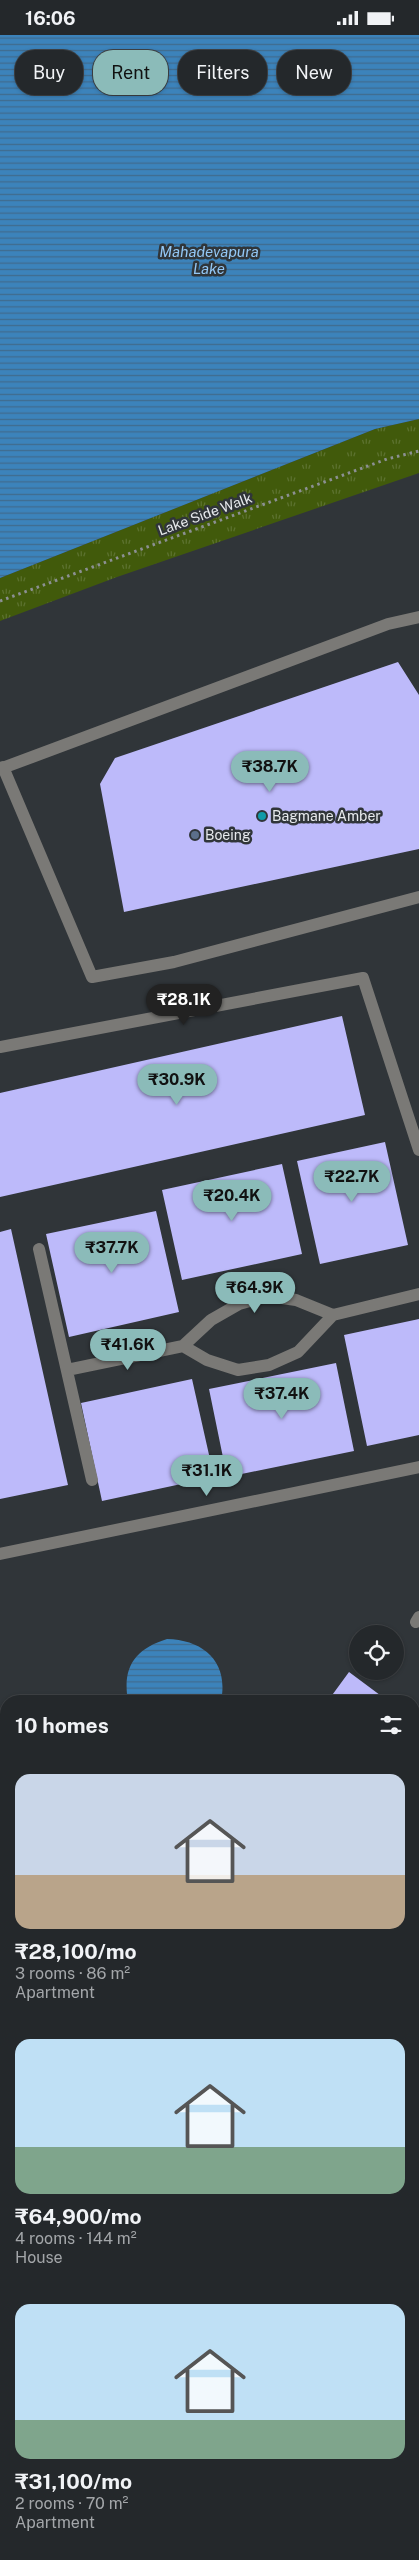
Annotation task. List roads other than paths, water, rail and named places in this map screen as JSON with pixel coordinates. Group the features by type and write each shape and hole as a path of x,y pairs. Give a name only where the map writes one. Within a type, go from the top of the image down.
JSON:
{"street":[{"path":"419,617 388,624 2,768 92,977 174,962 419,897"},
{"path":"0,1047 363,978 416,1134 419,1151"},
{"path":"39,1249 92,1480"},
{"path":"183,1346 206,1360 238,1370 269,1365 298,1352 333,1315 419,1295"},
{"path":"67,1370 183,1346 211,1320 239,1304 268,1297 296,1299 333,1315"},
{"path":"0,1555 419,1467"}],"water":[{"name":"Mahadevapura Lake","path":"0,35 419,35 419,419 375,429 0,578"},
{"path":"167,1639 180,1640 202,1649 211,1656 221,1675 221,1695 128,1695 127,1678 133,1661 139,1654 156,1643"}],"place":[{"name":"Bagmane Amber","path":"262,816"},
{"name":"Boeing","path":"195,835"}]}
